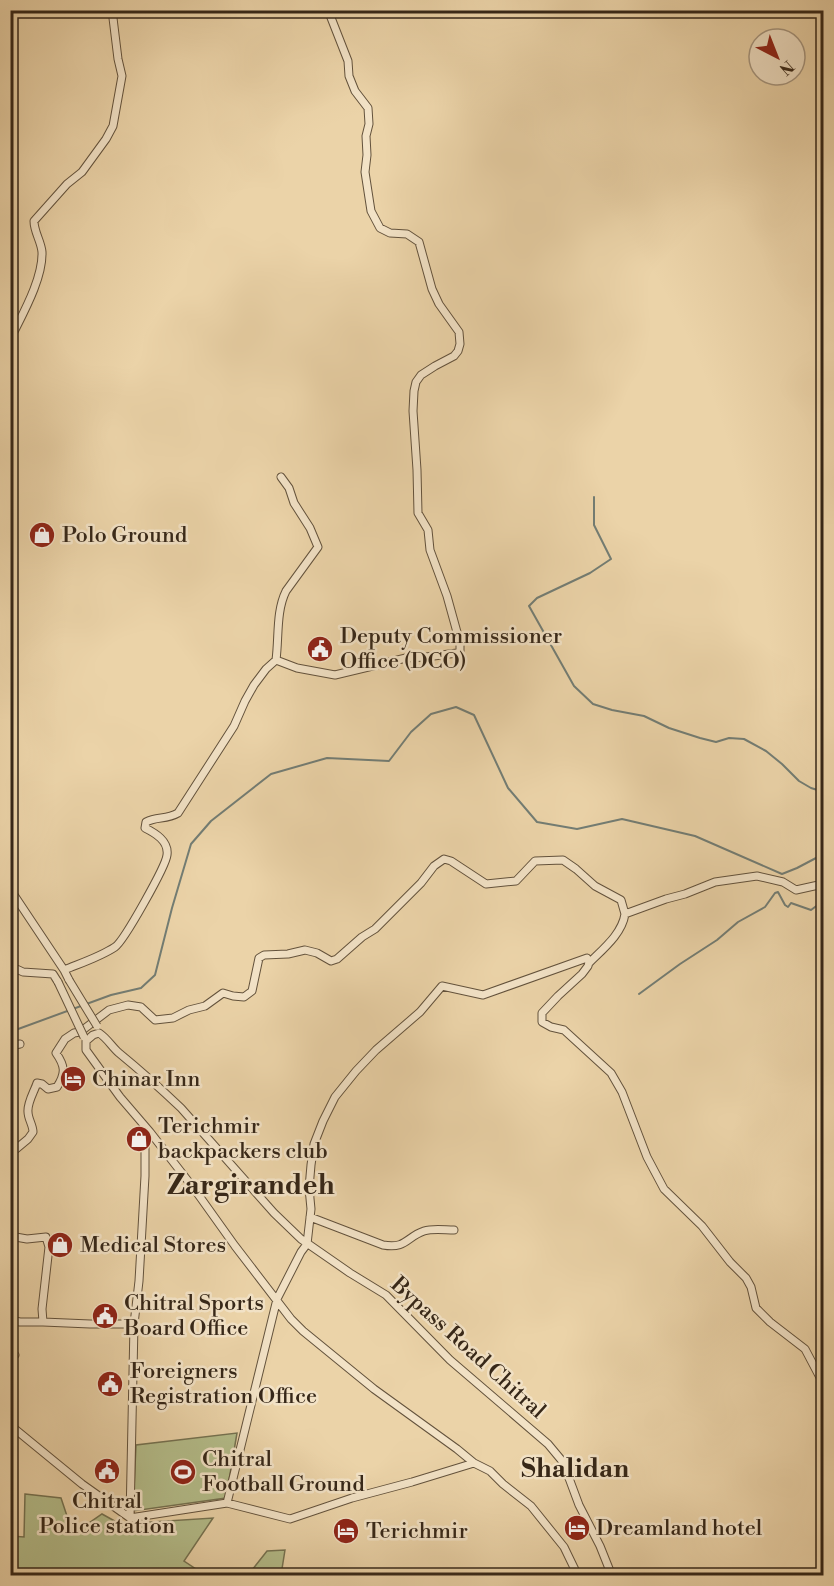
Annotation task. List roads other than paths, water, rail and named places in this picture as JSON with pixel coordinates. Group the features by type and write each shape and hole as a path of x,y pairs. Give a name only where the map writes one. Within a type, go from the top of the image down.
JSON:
{"street":[{"path":"10,340 39,278 42,251 34,229 34,221 67,184 82,172 113,126 122,76 112,10"},
{"path":"276,660 297,668 335,675 406,658 460,651 460,643 447,596 430,550 428,530 418,513 413,411 416,382 421,375 454,356 460,344 459,332 432,289 419,242 407,234 390,233 380,228 371,211 365,172 368,155 366,136 369,124 368,108 355,91 349,76 348,62 328,10"},
{"path":"64,970 117,946 148,897 168,854 159,836 145,828 146,822 171,818 178,813 234,726 254,684 276,660 282,598 318,547 310,528 294,503 289,488 281,477"},
{"path":"10,1154 33,1132 33,1125 27,1110 37,1083 48,1089 57,1087 62,1080 64,1071 62,1062 56,1053 65,1039 74,1032 80,1032 109,1010 128,1005 141,1007 155,1020 172,1018 189,1010 206,1006 223,993 244,997 252,991 259,958 264,955 288,954 305,950 331,960 337,959 375,929 421,883 434,866 444,859 452,861 486,884 516,881 535,861 563,860 595,886 621,900 625,914 624,922 582,974 542,1013 542,1022 550,1027 564,1030 611,1073 622,1092 647,1157 664,1189 702,1226 730,1262 746,1278 751,1287 756,1308 805,1349 824,1385"},
{"path":"625,914 715,882 757,876 783,882 796,890 823,884"},
{"name":"Bypass Road Chitral","path":"10,889 64,970 98,1029 118,1052 181,1108 274,1213 307,1244 386,1295 450,1360 548,1444 563,1462 579,1506 612,1575"},
{"path":"227,1503 277,1299 307,1244 310,1217 309,1188 314,1144 335,1097 376,1050 420,1012 442,986 483,995 587,958 589,963"},
{"path":"10,966 23,972 53,974 85,1039 86,1050 120,1097 195,1190 235,1246 303,1331 374,1389 474,1463 490,1471 531,1506 564,1547 578,1575"},
{"path":"85,1039 98,1029"},
{"path":"10,1047 20,1044"},
{"path":"129,1518 134,1324 139,1281 145,1143 150,1132"},
{"path":"310,1217 383,1245 395,1247 426,1230 454,1230"},
{"path":"10,1236 27,1239 46,1238 48,1247 42,1309 44,1322"},
{"path":"10,1320 134,1324"},
{"path":"10,1353 15,1355 10,1358"},
{"path":"10,1425 82,1484 129,1518 227,1503 290,1519 352,1498 474,1463"}],"waterway":[{"path":"594,497 594,525 611,559 590,573 537,598 529,606 574,686 593,704 644,716 669,728 700,738 716,742 729,738 744,739 766,751 799,781 824,792"},
{"path":"10,1032 111,995 141,988 155,975 191,844 211,821 271,774 327,758 389,761 411,732 431,714 456,707 474,715 508,788 537,822 577,829 622,819 695,836 782,874 816,858 824,857"},
{"path":"639,994 717,940 738,922 765,907 775,893 778,892 788,907 791,903 811,910 819,904 824,904"}],"place":[{"name":"Polo Ground","path":"42,535"},
{"name":"Deputy Commissioner Office (DCO)","path":"320,649"},
{"name":"Chinar Inn","path":"73,1079"},
{"name":"Terichmir backpackers club","path":"139,1139"},
{"name":"Medical Stores","path":"60,1245"},
{"name":"Chitral Sports Board Office","path":"105,1316"},
{"name":"Foreigners Registration Office","path":"110,1384"},
{"name":"Chitral Police station","path":"107,1471"},
{"name":"Chitral Football Ground","path":"183,1472"},
{"name":"Dreamland hotel","path":"577,1528"},
{"name":"Terichmir","path":"346,1531"}],"district":[{"name":"Zargirandeh","path":"251,1185"},
{"name":"Shalidan","path":"575,1469"}]}
